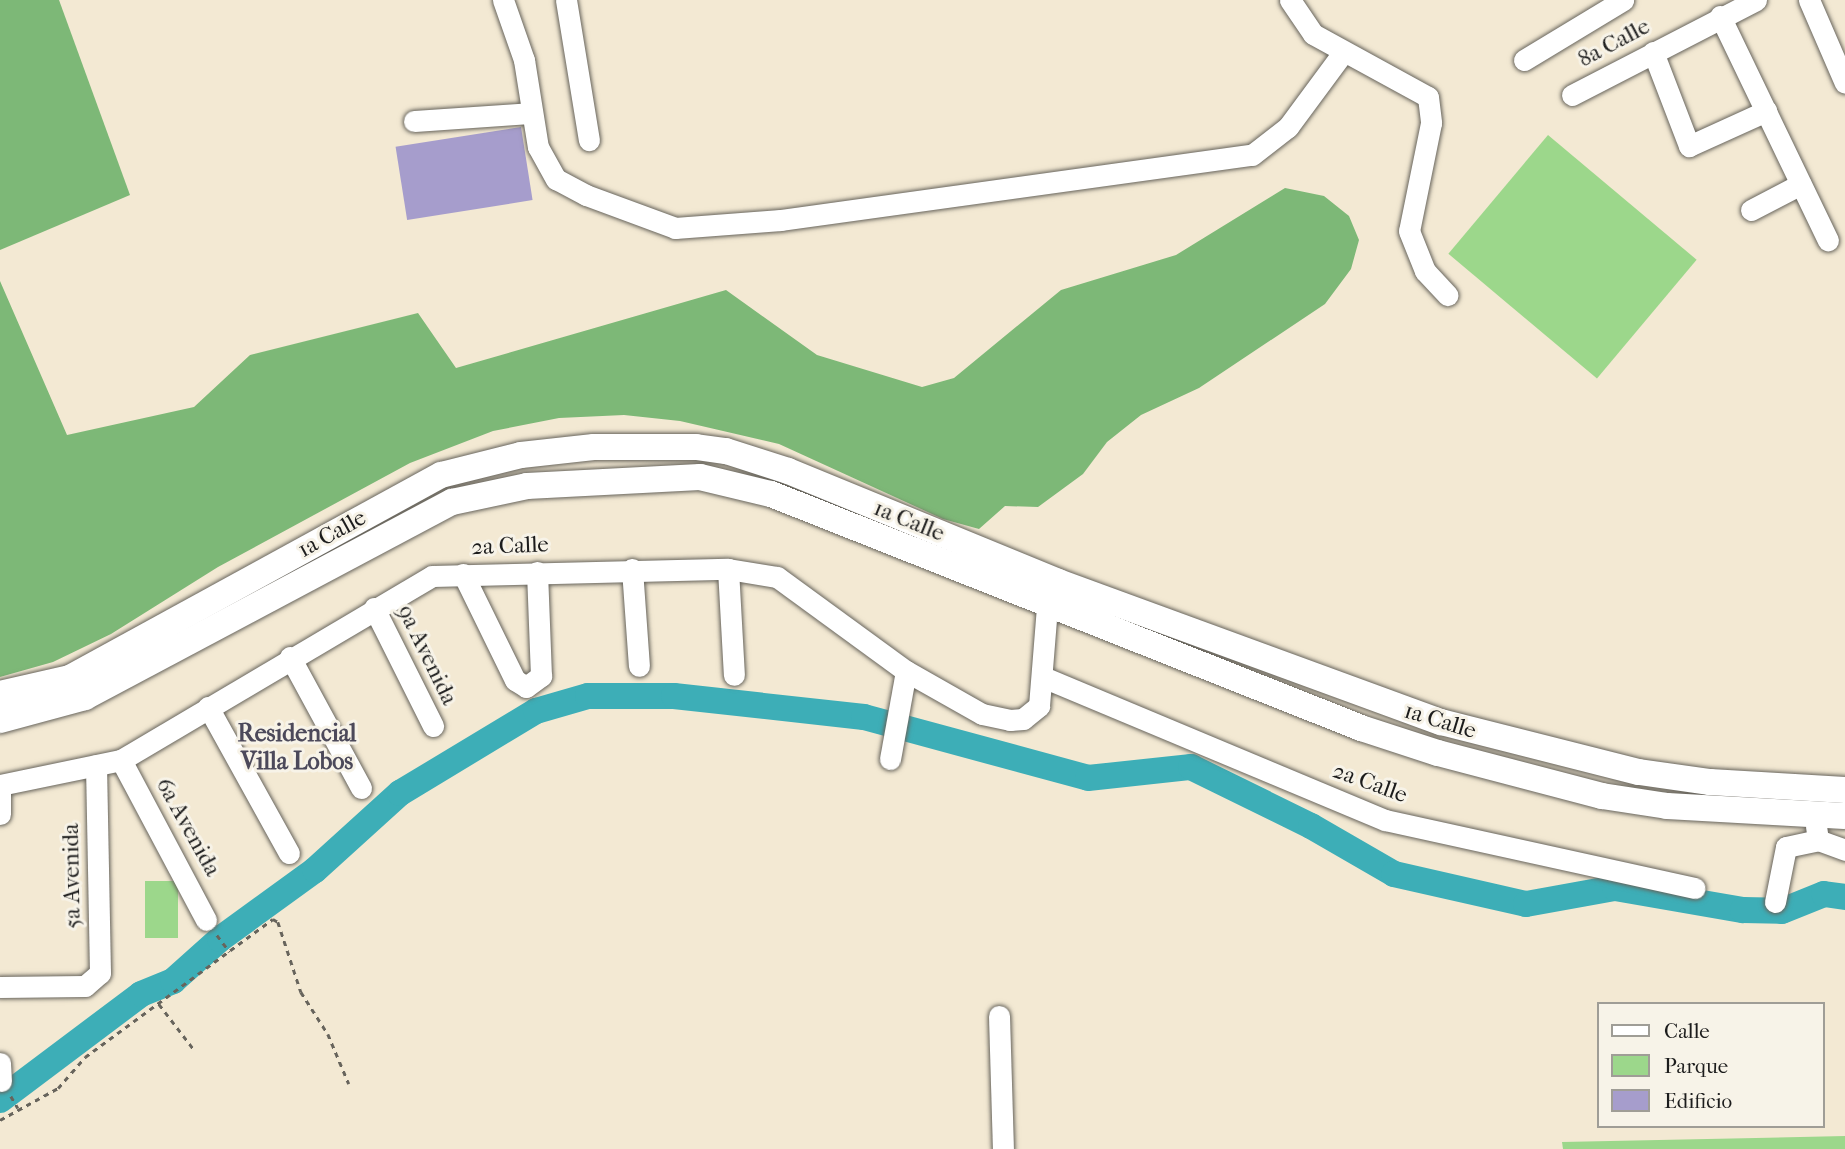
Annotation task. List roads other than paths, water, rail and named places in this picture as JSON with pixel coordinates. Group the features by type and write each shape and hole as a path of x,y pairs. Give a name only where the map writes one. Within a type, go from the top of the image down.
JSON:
{"main road":[{"name":"1a Calle","path":"0,694 70,678 441,475 521,455 583,448 696,447 726,451 788,471 1058,582 1441,722 1639,772 1710,782 1845,790"},
{"name":"1a Calle","path":"0,720 55,708 94,692 428,513 474,495 527,486 720,478 803,506 1047,606 1361,728 1486,767 1667,806 1845,816"}],"street":[{"path":"503,0 524,60 530,113 538,147 556,178 586,195 676,228 711,228 1252,155 1288,127 1342,54"},
{"path":"566,0 589,140"},
{"path":"1290,0 1313,34 1342,54 1428,97 1431,123 1409,231 1424,271 1447,295"},
{"path":"1524,60 1623,0"},
{"name":"8a Calle","path":"1572,94 1720,16 1756,0"},
{"path":"1808,0 1845,83"},
{"path":"1720,16 1828,240"},
{"path":"1653,52 1689,146 1766,111"},
{"path":"414,121 530,113"},
{"path":"1751,211 1801,184"},
{"path":"632,569 639,666"},
{"name":"2a Calle","path":"0,785 121,760 290,657 432,576 632,569 728,569 777,577 906,671 982,714 1010,720 1029,715 1039,706 1043,677 1385,820 1695,888"},
{"path":"728,569 734,675"},
{"path":"463,574 515,680 529,686 541,676 537,572"},
{"path":"1043,677 1047,606"},
{"name":"9a Avenida","path":"374,608 433,726"},
{"path":"290,657 361,788"},
{"path":"890,759 906,671"},
{"path":"208,707 289,853"},
{"name":"6a Avenida","path":"121,760 209,925"},
{"name":"5a Avenida","path":"0,987 93,983 100,973 96,765"},
{"path":"0,785 0,814"},
{"path":"1815,813 1818,840"},
{"path":"1775,902 1786,847 1818,840 1845,850"},
{"path":"999,1016 1003,1149"},
{"path":"0,1063 1,1081"}],"waterway":[{"path":"0,1100 141,994 173,981 220,939 315,870 400,793 536,711 588,696 674,696 864,717 1088,778 1191,767 1311,826 1394,874 1526,904 1615,888 1743,910 1782,911 1824,894 1845,897"}],"district":[{"name":"Residencial Villa Lobos","path":"297,748"}]}
